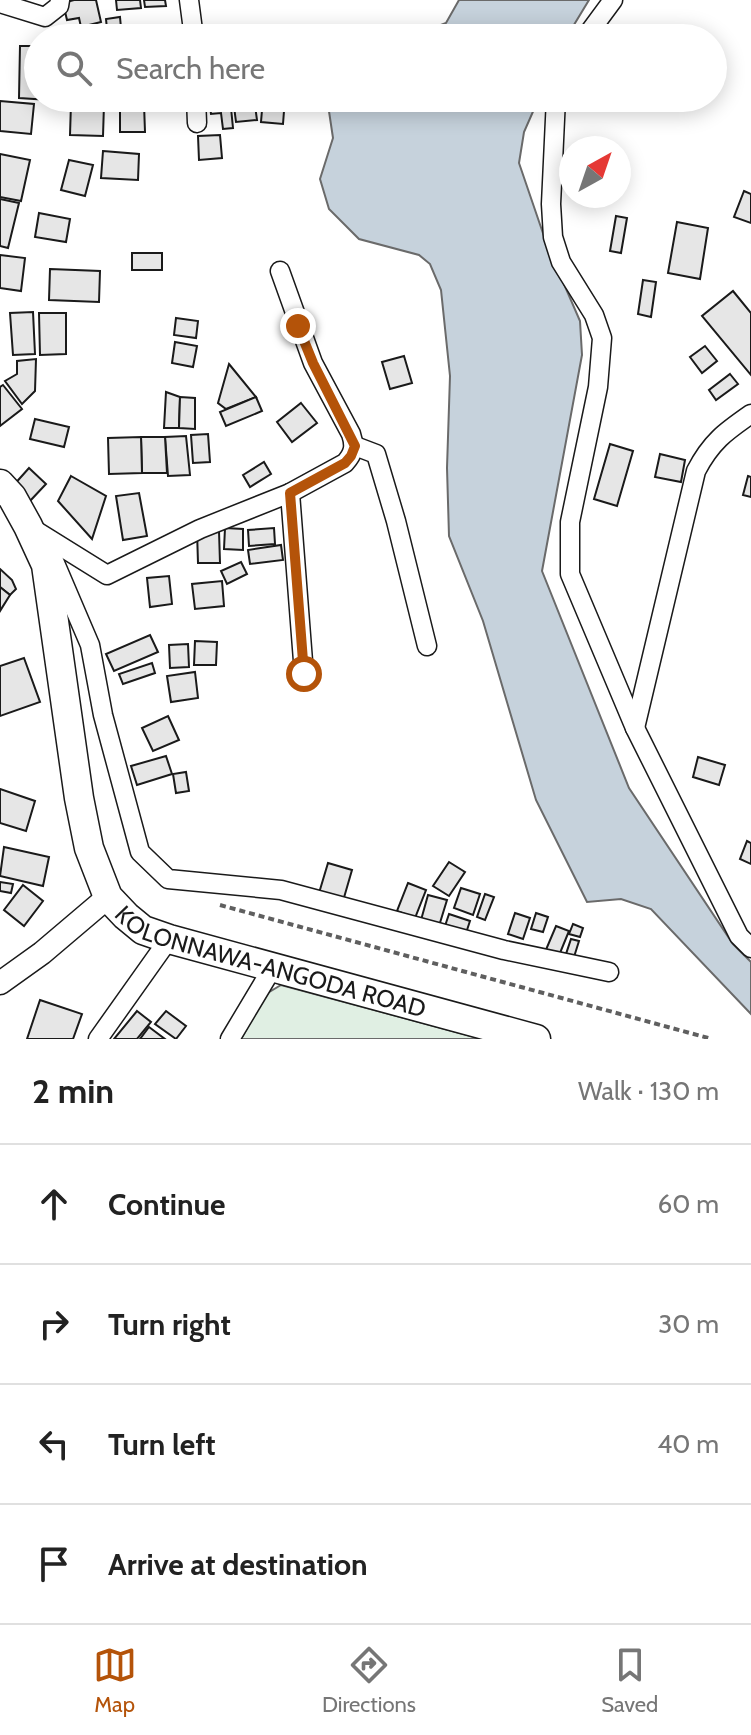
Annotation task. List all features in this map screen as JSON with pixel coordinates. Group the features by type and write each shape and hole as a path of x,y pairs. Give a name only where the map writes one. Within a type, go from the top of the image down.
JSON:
{"main road":[{"name":"KOLONNAWA-ANGODA ROAD","path":"4,497 35,531 46,565 89,848 108,897 126,916 143,930 169,939 536,1039"}],"street":[{"path":"0,3 45,17 59,6 60,0"},
{"path":"189,0 192,24"},
{"path":"595,24 613,0"},
{"path":"197,112 197,123"},
{"path":"555,112 551,204 553,237 561,262 594,315 602,338 598,387 570,522 570,574 635,728 739,936 751,948"},
{"path":"280,271 313,363 355,446 376,454 427,646"},
{"path":"635,728 696,471 707,450 721,435 751,414"},
{"path":"35,531 107,575 200,529 290,493 345,463 355,446"},
{"path":"290,493 304,674"},
{"path":"35,531 60,573 90,645 103,715 140,852 168,879 281,890 504,950 609,972"},
{"path":"0,983 42,953 108,897"},
{"path":"98,1039 169,939"},
{"path":"230,1039 273,967"}],"path":[{"path":"212,903 712,1039"}],"green space":[{"path":"281,985 482,1039 241,1039 266,994"}],"shaded area":[{"path":"459,0 589,0 574,24 443,24"},
{"path":"329,112 533,112 524,132 519,163 547,245 580,321 582,355 542,571 629,788 733,944 751,962 751,1014 651,909 621,899 587,902 536,800 483,621 449,536 447,468 450,376 441,290 430,264 419,255 359,239 329,209 320,179 333,138"}],"building":[{"path":"96,0 101,22 80,24 79,18 67,20 63,3"},
{"path":"116,0 140,0 141,8 117,10"},
{"path":"144,0 165,0 166,6 145,7"},
{"path":"120,17 121,24 106,24 106,19"},
{"path":"20,46 24,46 24,98 19,98"},
{"path":"0,101 24,103 24,112 33,112 31,134 0,131"},
{"path":"71,112 104,112 103,136 70,135"},
{"path":"120,112 144,112 145,132 120,132"},
{"path":"211,112 231,112 233,128 223,129 221,113"},
{"path":"235,112 256,112 257,120 236,122"},
{"path":"262,112 284,112 283,124 261,122"},
{"path":"220,135 222,158 199,160 198,136"},
{"path":"103,151 139,154 138,180 101,178"},
{"path":"0,154 30,160 21,201 0,197"},
{"path":"69,160 93,165 85,196 61,190"},
{"path":"744,191 751,194 751,223 734,217"},
{"path":"0,199 19,203 8,248 0,246"},
{"path":"39,213 70,219 66,242 35,237"},
{"path":"616,216 627,218 621,253 610,251"},
{"path":"677,222 708,228 700,279 668,273"},
{"path":"132,253 162,253 162,270 132,270"},
{"path":"0,255 25,258 21,291 0,288"},
{"path":"50,269 100,271 99,302 49,300"},
{"path":"643,280 656,282 651,317 638,314"},
{"path":"733,291 751,313 751,375 702,316"},
{"path":"33,312 35,354 13,355 10,313"},
{"path":"39,313 66,313 66,354 40,355"},
{"path":"176,318 198,321 196,338 174,335"},
{"path":"175,342 197,346 193,367 172,363"},
{"path":"705,346 717,361 702,373 690,357"},
{"path":"404,356 412,383 390,389 382,362"},
{"path":"36,359 35,391 22,404 5,381 17,374 17,361"},
{"path":"229,364 256,397 226,409 218,403"},
{"path":"730,374 738,384 716,400 709,390"},
{"path":"3,385 22,409 0,426 0,387"},
{"path":"166,392 180,397 179,428 164,428"},
{"path":"180,397 195,398 195,429 179,428"},
{"path":"256,397 262,411 226,426 220,412"},
{"path":"301,403 317,423 292,442 277,422"},
{"path":"35,419 69,427 64,447 30,439"},
{"path":"208,434 210,462 193,463 191,435"},
{"path":"186,436 190,475 168,476 165,437"},
{"path":"141,437 165,437 167,473 142,473"},
{"path":"141,437 142,473 109,474 108,438"},
{"path":"610,444 633,451 617,506 594,499"},
{"path":"660,454 685,460 681,482 655,477"},
{"path":"264,462 271,474 250,487 243,475"},
{"path":"29,468 46,484 29,502 12,487"},
{"path":"71,476 106,496 92,539 58,501"},
{"path":"748,476 751,477 751,497 743,495"},
{"path":"139,493 147,536 123,540 116,496"},
{"path":"225,528 243,529 243,550 224,549"},
{"path":"274,528 275,544 249,546 248,530"},
{"path":"197,531 219,531 220,563 198,563"},
{"path":"281,545 283,560 250,564 248,550"},
{"path":"241,562 247,574 227,584 221,571"},
{"path":"0,569 12,580 16,589 10,595 0,587"},
{"path":"169,576 172,604 150,607 147,578"},
{"path":"222,581 224,606 195,609 192,584"},
{"path":"0,587 10,595 0,611"},
{"path":"150,635 158,652 114,671 106,654"},
{"path":"195,641 217,642 216,665 194,665"},
{"path":"188,644 189,667 170,668 169,645"},
{"path":"24,658 40,702 0,716 0,666"},
{"path":"152,663 155,673 123,684 119,674"},
{"path":"195,672 198,698 171,702 167,676"},
{"path":"168,716 179,740 153,751 142,728"},
{"path":"166,756 172,774 137,785 131,766"},
{"path":"698,757 725,765 719,785 693,777"},
{"path":"186,772 189,791 176,793 173,774"},
{"path":"0,789 35,801 26,831 0,823"},
{"path":"747,841 751,843 751,864 740,859"},
{"path":"4,847 49,857 43,886 0,876"},
{"path":"449,862 465,872 449,896 433,886"},
{"path":"328,863 352,870 343,901 319,893"},
{"path":"0,882 13,884 11,893 0,891"},
{"path":"408,883 426,890 415,918 397,911"},
{"path":"23,885 43,901 24,926 4,910"},
{"path":"461,888 480,894 473,915 454,908"},
{"path":"485,894 494,897 485,920 477,917"},
{"path":"428,895 447,900 439,926 421,920"},
{"path":"515,913 530,918 523,939 508,934"},
{"path":"536,913 548,917 543,932 531,929"},
{"path":"449,914 470,921 465,936 444,929"},
{"path":"573,924 583,928 580,937 569,934"},
{"path":"556,926 569,931 558,958 545,952"},
{"path":"571,939 579,941 574,957 566,954"},
{"path":"40,1000 82,1014 73,1039 27,1039"},
{"path":"137,1011 151,1022 137,1039 114,1039"},
{"path":"166,1011 186,1026 176,1039 155,1024"},
{"path":"149,1027 165,1039 140,1039"}],"route":[{"path":"298,326 355,446 345,463 290,493 304,674"}]}
